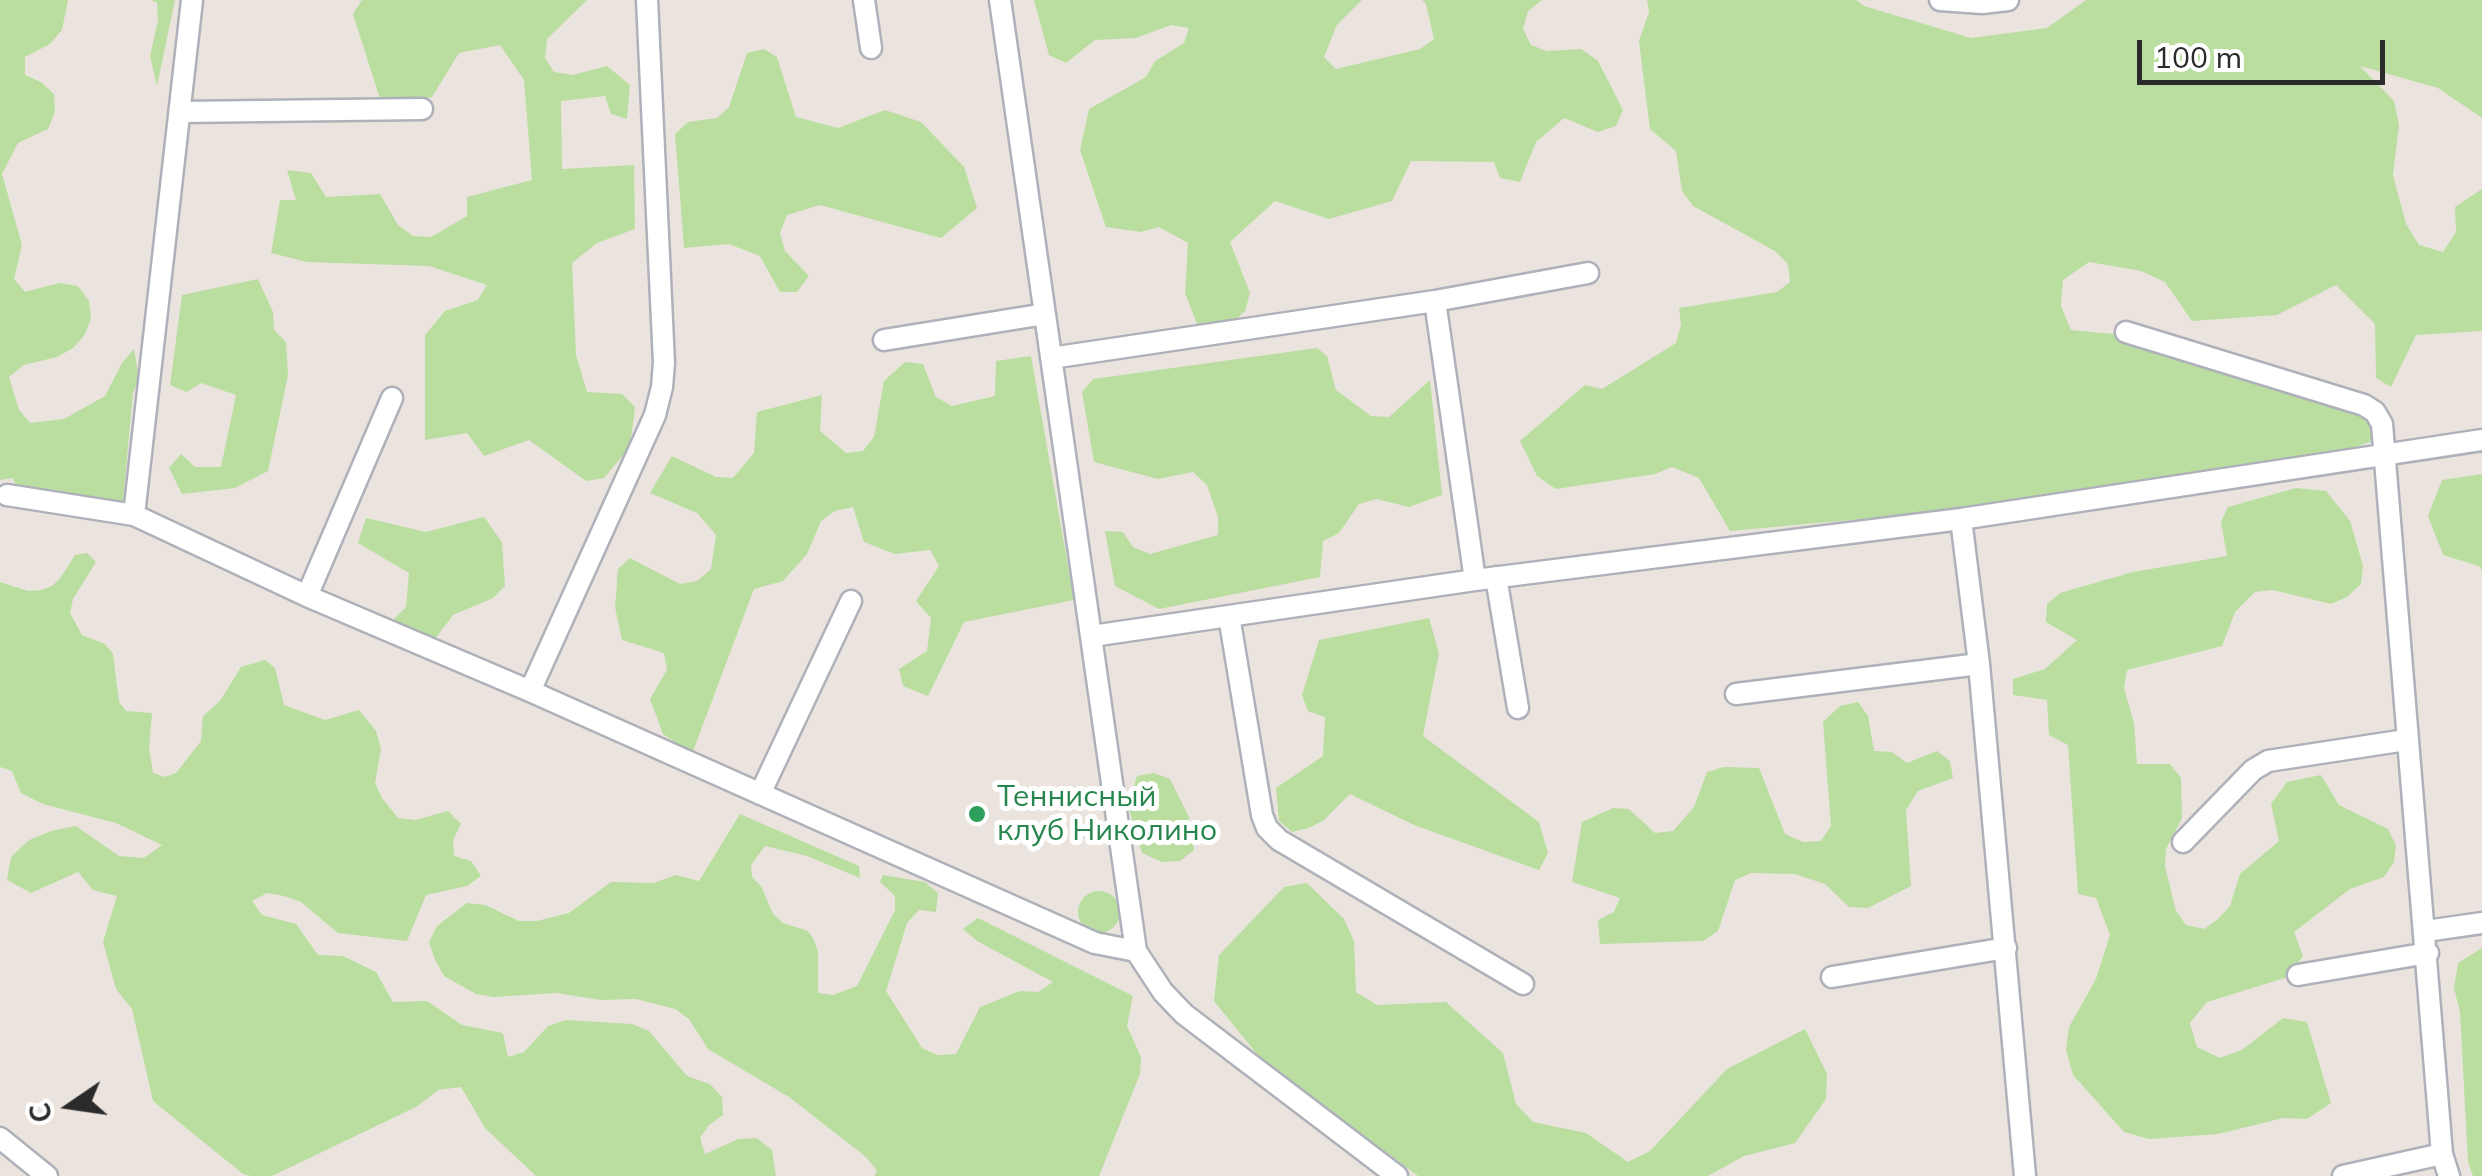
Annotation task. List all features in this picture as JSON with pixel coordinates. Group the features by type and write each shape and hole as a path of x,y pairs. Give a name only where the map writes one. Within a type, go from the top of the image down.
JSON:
{"street":[{"path":"134,515 192,0"},
{"path":"530,691 655,415 662,388 647,0"},
{"path":"864,0 871,48"},
{"path":"1000,0 1136,950 1163,992 1184,1014 1398,1176"},
{"path":"1940,0 2008,0"},
{"path":"181,112 422,109"},
{"path":"1051,358 1434,301 1588,273"},
{"path":"1434,301 1485,579 1518,708"},
{"path":"884,340 1045,314"},
{"path":"2126,332 2364,405 2375,412 2382,424 2442,1154 2450,1176"},
{"path":"307,596 392,398"},
{"path":"1092,636 1485,579 1961,519 2482,440"},
{"path":"6,495 134,515 307,596 530,691 1095,944 1136,950"},
{"path":"1961,519 1979,664 2025,1176"},
{"path":"760,794 851,601"},
{"path":"1229,616 1267,828 1278,840 1523,984"},
{"path":"1736,694 1979,664"},
{"path":"2182,842 2253,770 2268,761 2406,740"},
{"path":"2426,931 2482,923"},
{"path":"1832,977 2006,948"},
{"path":"2298,975 2428,953"},
{"path":"0,1138 47,1176"},
{"path":"2342,1176 2442,1154"}],"green space":[{"path":"0,0 68,0 62,30 50,44 25,57 25,75 54,94 55,112 48,129 18,143 2,174 22,245 14,279 25,292 59,283 78,286 89,301 91,319 84,336 73,348 57,357 24,365 9,377 19,410 30,423 64,419 105,396 134,349 139,378 133,393 123,501 111,513 20,494 13,478 0,480"},
{"path":"151,0 175,0 157,86 150,56 158,20 157,3"},
{"path":"362,0 587,0 547,39 545,58 554,72 573,75 607,66 630,85 627,119 611,114 605,96 561,101 562,169 634,165 635,229 597,243 572,263 576,355 587,392 622,394 635,407 630,447 604,478 586,481 529,440 484,456 467,433 425,440 425,335 445,311 478,300 487,285 429,266 307,262 271,253 280,200 296,200 287,170 311,173 326,197 380,194 398,225 413,236 431,237 467,216 467,197 532,180 524,80 500,45 459,53 432,97 396,104 380,99 353,14"},
{"path":"1034,0 1362,0 1337,25 1324,57 1336,69 1420,49 1434,39 1422,0 1542,0 1528,11 1523,29 1531,45 1547,51 1581,49 1598,61 1623,110 1616,126 1598,132 1564,118 1536,142 1520,182 1500,178 1494,162 1411,161 1392,201 1329,219 1275,201 1230,242 1250,293 1245,311 1232,323 1197,324 1185,293 1188,243 1159,227 1141,232 1106,227 1080,150 1089,109 1146,77 1155,61 1184,43 1189,28 1171,25 1136,38 1095,40 1066,63 1049,55"},
{"path":"1647,0 1856,0 1864,6 1971,38 2047,28 2086,0 2482,0 2482,118 2438,88 2360,66 2394,101 2399,125 2393,175 2406,224 2419,245 2443,252 2456,232 2455,207 2482,189 2482,331 2416,335 2391,387 2376,378 2375,324 2336,285 2277,315 2192,321 2165,282 2141,271 2089,262 2063,280 2061,306 2071,330 2123,335 2372,417 2373,441 2349,449 1915,514 1730,531 1699,478 1672,467 1655,474 1556,489 1537,476 1520,441 1585,385 1602,389 1676,343 1681,324 1679,308 1777,292 1790,282 1788,264 1775,251 1693,206 1682,191 1676,151 1650,129 1639,41 1649,12"},
{"path":"764,49 777,57 796,117 838,128 885,110 921,122 964,167 977,208 941,238 820,205 787,215 780,233 785,251 809,276 797,292 780,292 760,256 729,244 684,248 675,134 688,122 717,118 729,107 747,53"},
{"path":"258,279 273,312 274,330 286,342 288,375 268,471 235,488 182,494 169,468 181,454 195,467 221,467 236,395 201,383 187,392 170,385 182,295"},
{"path":"1317,348 1327,356 1336,390 1371,416 1389,417 1430,380 1442,495 1409,507 1377,499 1359,504 1339,533 1323,541 1320,577 1159,609 1115,586 1105,531 1123,532 1133,547 1150,554 1218,535 1218,517 1207,485 1193,472 1158,479 1094,462 1082,392 1093,379"},
{"path":"1031,356 1074,600 964,622 928,696 903,686 899,669 927,651 931,618 916,601 939,566 930,550 895,554 864,542 853,507 835,511 821,521 807,554 783,581 754,589 692,754 663,734 650,699 667,670 664,653 622,640 615,607 618,569 630,558 680,584 697,581 711,569 716,535 697,513 650,493 672,456 716,477 733,478 754,453 757,412 822,395 820,431 846,453 863,451 874,437 884,381 905,362 923,364 936,397 952,406 995,396 996,361"},
{"path":"2482,474 2482,571 2479,566 2443,555 2428,516 2442,480"},
{"path":"2296,488 2326,491 2350,521 2363,566 2361,584 2347,597 2331,604 2273,590 2255,592 2235,612 2222,646 2127,670 2124,688 2134,723 2137,764 2170,764 2181,778 2182,818 2166,849 2165,866 2176,911 2186,925 2204,929 2218,919 2230,906 2240,874 2279,841 2271,804 2287,782 2321,775 2339,805 2388,829 2396,845 2394,862 2384,877 2350,889 2294,932 2303,956 2288,977 2207,1002 2190,1023 2197,1047 2220,1058 2242,1050 2283,1018 2307,1022 2331,1103 2307,1119 2283,1118 2218,1134 2149,1139 2124,1132 2073,1075 2066,1050 2069,1027 2096,979 2110,935 2096,898 2078,894 2068,745 2049,735 2047,700 2013,695 2013,679 2045,669 2077,640 2046,622 2047,604 2060,593 2133,572 2227,556 2221,522 2228,507"},
{"path":"484,517 502,542 505,586 493,598 453,615 431,644 413,646 394,619 406,607 409,573 358,543 366,518 426,532"},
{"path":"87,553 96,562 73,599 70,613 82,635 105,644 113,654 119,702 126,711 152,713 149,748 153,773 165,777 176,773 201,741 203,716 220,701 241,667 265,660 275,668 284,705 325,720 359,710 376,731 381,749 375,783 382,798 398,818 415,820 448,811 461,824 453,840 454,856 471,861 481,876 467,886 426,895 407,941 338,933 301,902 284,896 267,893 252,901 262,915 296,924 318,955 343,956 376,972 393,1002 427,1001 462,1025 503,1033 508,1057 524,1052 548,1026 566,1020 632,1024 649,1031 687,1076 710,1084 722,1097 723,1115 700,1138 705,1154 738,1139 757,1138 772,1150 776,1176 536,1176 485,1128 461,1087 438,1090 418,1106 272,1176 251,1176 243,1174 153,1101 132,1009 116,989 103,942 117,896 93,890 78,872 31,893 7,880 11,857 29,840 51,831 76,826 119,856 144,858 162,845 116,823 43,804 21,793 12,771 0,767 0,582 28,591 41,590 61,577 75,555"},
{"path":"1429,618 1439,653 1423,736 1539,822 1548,853 1539,870 1414,825 1350,794 1324,820 1309,828 1292,832 1279,821 1276,788 1323,756 1325,717 1308,711 1302,695 1319,640"},
{"path":"1858,702 1868,716 1874,751 1892,752 1907,763 1937,751 1950,761 1953,778 1918,791 1906,810 1911,886 1868,908 1849,907 1825,884 1795,874 1751,873 1735,880 1718,931 1703,941 1600,944 1598,920 1614,912 1620,898 1572,882 1582,822 1613,808 1629,809 1655,833 1673,831 1694,807 1707,772 1724,767 1759,768 1785,834 1803,842 1821,841 1831,826 1823,722 1840,706"},
{"path":"1154,773 1170,779 1189,817 1194,850 1180,861 1162,862 1142,853 1128,805 1137,776"},
{"path":"740,814 859,866 860,878 807,856 765,846 751,865 752,877 761,886 773,914 783,923 808,931 814,940 818,952 818,993 833,995 857,986 895,910 895,896 880,882 883,875 925,882 938,893 936,912 919,910 907,923 886,991 922,1048 937,1055 956,1054 980,1007 1020,991 1038,992 1053,982 977,941 963,929 978,918 1133,996 1127,1026 1141,1057 1140,1074 1099,1176 874,1176 877,1171 866,1157 789,1097 708,1049 689,1019 675,1009 636,999 601,1000 556,993 493,997 476,994 444,976 435,960 429,942 437,926 467,903 485,905 519,921 537,921 569,913 611,882 653,883 676,875 699,881"},
{"path":"1307,883 1344,919 1354,941 1356,992 1377,1005 1446,1002 1503,1053 1516,1104 1533,1122 1586,1133 1628,1162 1650,1151 1727,1069 1805,1029 1827,1074 1826,1099 1795,1143 1744,1156 1708,1176 1418,1176 1261,1059 1214,1001 1219,955 1284,887"},
{"path":"1099,891 1114,897 1120,912 1114,927 1099,933 1084,927 1078,912 1084,897"},
{"path":"2482,948 2482,1176 2473,1176 2468,1162 2460,1012 2454,988 2458,963"}],"place":[{"name":"Теннисный клуб Николино","path":"977,814"}]}
